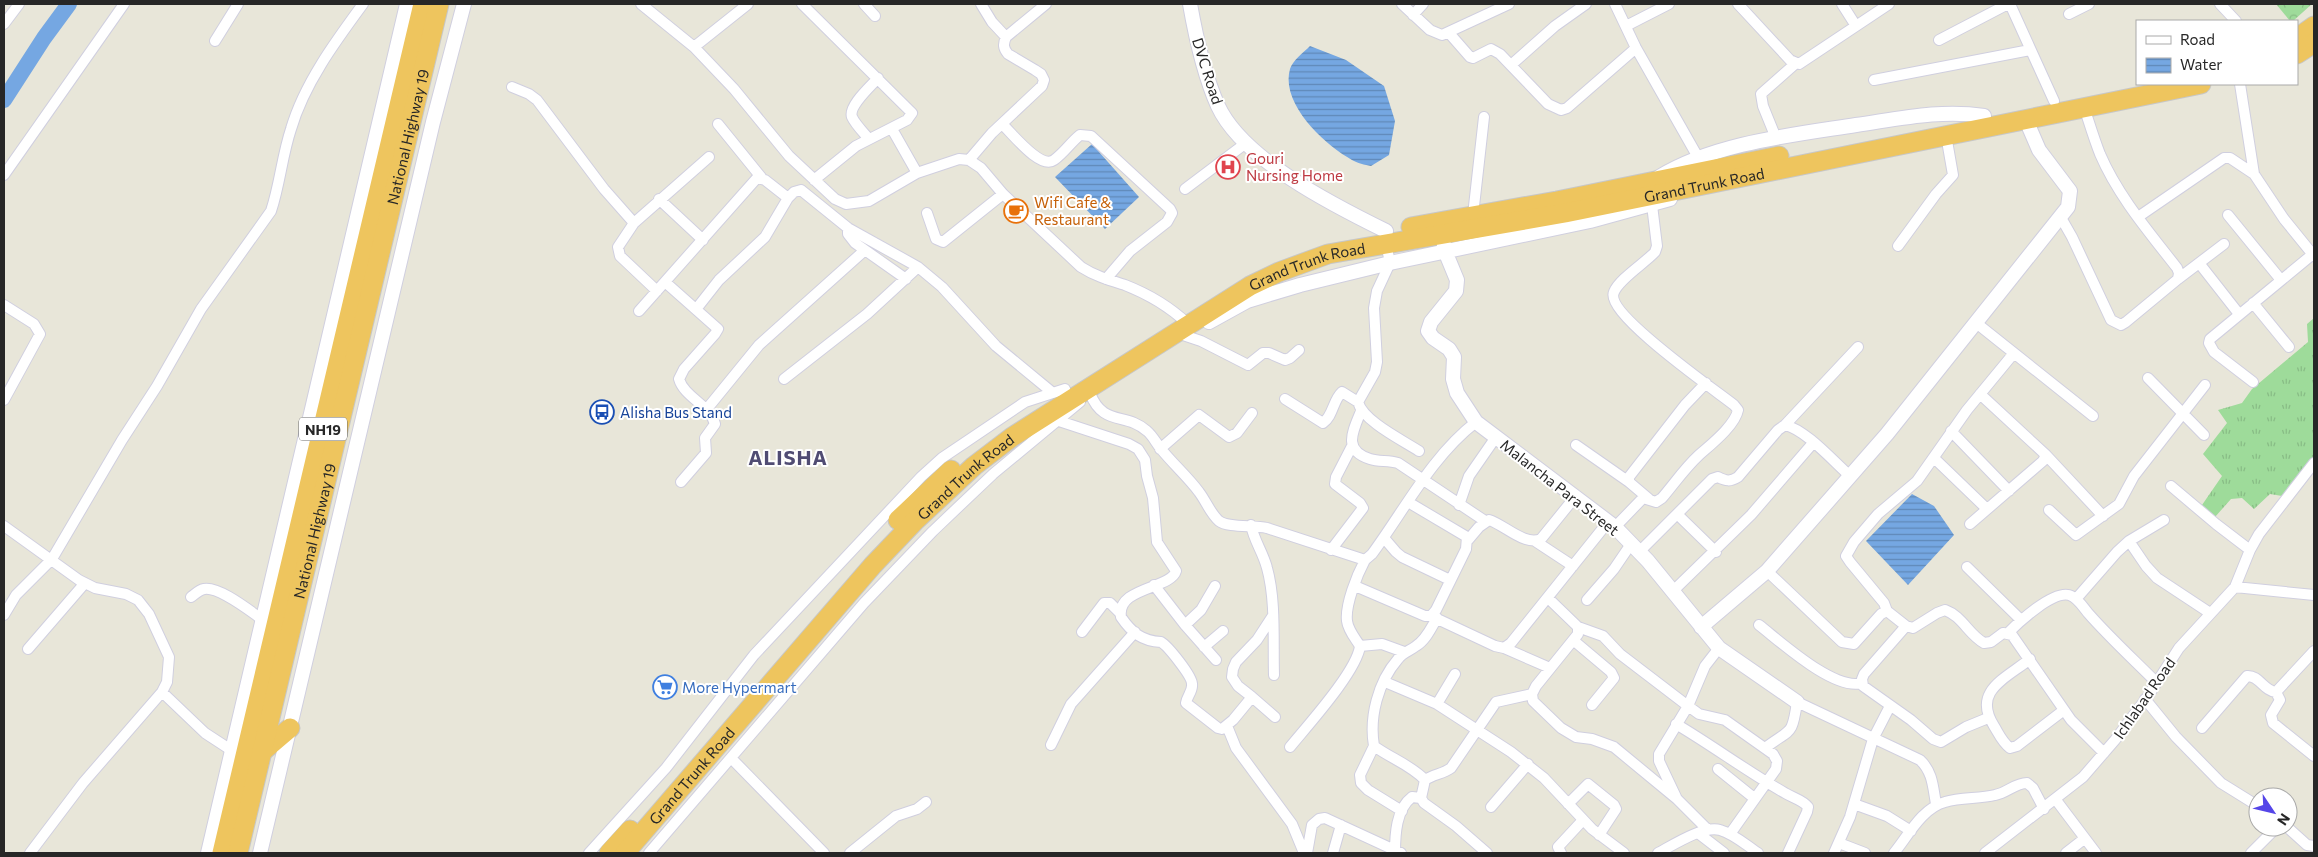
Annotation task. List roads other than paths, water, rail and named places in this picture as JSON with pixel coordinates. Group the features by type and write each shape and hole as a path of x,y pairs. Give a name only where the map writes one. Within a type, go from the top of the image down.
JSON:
{"highway":[{"name":"NH19","path":"222,853 422,4"},
{"name":"National Highway 19","path":"238,853 248,749 439,4"},
{"path":"2298,37 2314,26"},
{"path":"2298,53 2314,43"},
{"name":"Grand Trunk Road","path":"1442,236 1473,215 2136,85"},
{"name":"Grand Trunk Road","path":"625,853 873,565 916,520 974,466 1012,437 1163,340 1249,274 1293,253 1323,243 1386,237 1442,236 2196,85"},
{"name":"Grand Trunk Road","path":"609,853 858,563 923,495 962,460 1059,391 1183,324"},
{"path":"237,726 248,749 290,728"}],"street":[{"path":"4,24 19,4"},
{"path":"4,175 124,4"},
{"path":"215,42 238,4"},
{"path":"4,615 16,595 52,559 122,440 157,386 184,336 270,211 277,192 291,127 306,92 330,52 363,4"},
{"path":"237,726 408,4"},
{"path":"260,853 433,122 464,4"},
{"path":"641,4 694,47 734,90 789,156 835,199 846,204 858,204 869,201 917,173 960,159 969,160 981,168 1003,194 1081,267 1092,275 1142,293 1183,324 1201,341 1248,365 1264,352 1285,360 1299,350"},
{"path":"694,47 748,4"},
{"path":"802,4 912,113 907,120 892,129 856,146 814,180"},
{"path":"864,4 875,16"},
{"path":"981,4 992,22 1006,37"},
{"path":"969,160 992,133 1036,92 1044,80 1041,74 1008,54 1004,49 1006,37 1046,4"},
{"name":"DVC Road","path":"1190,4 1208,79 1218,107 1231,127 1274,166 1386,237"},
{"path":"1402,4 1436,34 1449,33 1509,4"},
{"path":"1413,15 1423,4"},
{"path":"1511,65 1555,26 1586,4"},
{"path":"1615,4 1636,48 1698,159"},
{"path":"1626,26 1669,4"},
{"path":"1842,4 1856,26"},
{"path":"1776,138 1763,106 1761,94 1795,64 1799,64 1889,4"},
{"path":"1939,40 2009,4 2054,101"},
{"path":"2069,14 2089,4"},
{"path":"2220,4 2235,20"},
{"path":"1741,5 1795,64"},
{"path":"1449,33 1470,57 1473,58 1491,49 1500,54 1548,104 1561,110 1567,108 1636,48"},
{"path":"1874,80 2030,50"},
{"path":"869,139 852,117 851,111 878,78"},
{"path":"2240,85 2254,174"},
{"path":"512,87 529,94 537,100 604,189 634,224"},
{"path":"2084,107 2100,154 2127,202 2177,268 2178,279"},
{"path":"1654,180 1678,166 1698,159 1776,138 1924,115 1959,112 1984,116"},
{"path":"1473,215 1484,117"},
{"path":"1701,627 1767,571 1850,476 1886,434 2068,206 2070,191 2039,150 2026,120"},
{"path":"718,124 761,178 788,198"},
{"path":"1002,124 1031,153 1045,162 1053,161 1080,135 1091,136 1170,209 1172,213 1167,222 1130,250 1106,280"},
{"path":"892,129 917,173"},
{"path":"1898,246 1936,194 1953,175 1946,136"},
{"path":"1185,189 1246,142"},
{"path":"657,292 618,252 620,242 634,224 659,199 709,157"},
{"path":"2138,217 2224,158 2230,158 2254,174 2284,219 2314,255 2213,335 2209,343 2214,352 2253,382"},
{"path":"640,311 752,183 761,178"},
{"path":"1183,324 1256,298 1390,263 1442,236 1590,221 1652,205 1697,186"},
{"path":"697,308 719,280 765,237 788,198 794,192 801,190 848,228 918,267 942,287 996,346 1059,391"},
{"path":"927,213 936,239 943,242 1003,194"},
{"path":"659,199 703,240"},
{"path":"1504,648 1511,643 1573,566 1612,525 1643,498 1656,502 1662,498 1737,414 1737,407 1641,333 1626,319 1613,299 1613,292 1655,252 1658,246 1652,205"},
{"path":"2060,216 2072,237 2111,320 2115,324 2121,325 2126,322 2224,244"},
{"path":"2228,216 2281,280"},
{"path":"848,228 850,239 906,279"},
{"name":"Malancha Para Street","path":"1442,236 1457,280 1456,291 1431,322 1428,331 1433,338 1449,349 1454,357 1453,378 1457,392 1476,422 1612,525 1635,548 1719,648 1797,702"},
{"path":"1386,237 1390,263 1377,291 1374,308 1377,362 1375,372 1360,406 1350,437 1352,446 1372,460 1387,459 1398,463 1485,521 1492,521 1535,542 1573,566"},
{"path":"706,410 759,345 864,250"},
{"path":"2199,263 2239,314"},
{"path":"784,379 867,314 918,267"},
{"path":"665,282 697,308 716,326 717,331 684,369 679,379 682,386 706,410 715,424 705,438 706,453 682,482"},
{"path":"2253,303 2289,347"},
{"path":"4,306 34,324 40,334 4,400"},
{"path":"1975,322 2093,416"},
{"path":"1587,600 1635,548 1676,514 1712,479 1718,477 1726,481 1732,481 1738,477 1778,430 1785,426 1858,347"},
{"path":"2014,353 1951,431 1934,458 1910,488 1878,514 1854,542 1846,556 1884,603 1887,611 1906,626 1913,628 1937,612 1945,610 1951,612 1984,643 1991,642 2003,633 2008,633 2029,612 2062,595 2068,595 2076,599 2101,628 2156,682"},
{"path":"648,853 864,603 993,474 1058,421 1109,374"},
{"path":"2148,378 2204,435"},
{"path":"1629,482 1629,477 1676,416 1706,383"},
{"path":"2049,510 2076,536 2119,504 2134,476 2205,384"},
{"path":"588,853 666,768 754,655 921,477 942,458 995,420 1025,402 1059,391"},
{"path":"1285,399 1323,423 1328,418 1337,398 1342,392 1419,450"},
{"path":"1090,393 1098,409 1104,414 1145,428 1160,449 1189,478 1220,521 1232,526 1251,525 1267,528 1365,560"},
{"path":"1980,394 2046,455 2103,516"},
{"path":"1160,449 1199,415 1229,437 1237,433 1252,413"},
{"path":"1058,421 1129,444 1142,453 1153,498 1157,542 1176,571 1172,578 1130,598 1120,613"},
{"path":"1290,747 1348,672 1359,653 1360,646 1350,631 1347,622 1355,586 1365,560 1384,538 1423,480 1464,431 1476,422"},
{"path":"1785,426 1792,427 1814,443 1850,476"},
{"path":"1951,431 2008,491"},
{"path":"1459,505 1469,476 1496,437"},
{"path":"1672,592 1716,552 1770,495 1814,443"},
{"path":"1576,445 1629,482 1649,499"},
{"path":"1331,550 1363,508 1360,503 1336,484 1336,477 1352,446"},
{"path":"1970,524 2043,461 2046,455"},
{"path":"1934,458 1987,509"},
{"path":"2314,463 2250,550 2235,587 2314,595"},
{"path":"2171,486 2250,550"},
{"path":"1535,542 1541,539 1575,497"},
{"path":"1408,502 1464,534 1468,540"},
{"path":"1676,514 1716,552"},
{"path":"2076,599 2116,552 2129,541 2164,520"},
{"path":"1402,810 1361,783 1360,775 1374,746 1372,735 1378,694 1396,660 1404,652 1416,647 1423,640 1468,540 1485,521"},
{"path":"1251,525 1254,540 1267,568 1270,585 1274,676"},
{"path":"4,526 85,583 95,588 133,596 148,614 169,657 167,682 162,692 94,769 30,853"},
{"path":"1384,538 1390,547 1402,557 1450,580"},
{"path":"2129,541 2146,566 2157,578 2210,613"},
{"path":"1967,567 2021,620"},
{"path":"1767,571 1802,602 1842,642 1848,645 1854,644 1881,614 1887,611"},
{"path":"28,649 85,583"},
{"path":"1154,585 1184,625 1216,660"},
{"path":"1184,625 1200,610 1215,586"},
{"path":"1355,586 1425,616 1434,617 1494,646 1504,648 1550,668"},
{"name":"Ichlabad Road","path":"1985,853 2056,800 2083,777 2104,753 2145,699 2179,648 2235,587"},
{"path":"191,597 202,589 211,589 220,592 263,620"},
{"path":"1548,598 1578,627 1603,636 1620,654 1699,714 1725,720 1773,754 1777,761 1776,769 1730,834"},
{"path":"1082,632 1104,603 1110,603 1120,613 1124,622 1135,632 1147,641 1165,645 1191,679 1191,689 1186,703 1218,728 1222,729 1227,726 1252,697"},
{"path":"1272,617 1233,669 1232,677 1238,686 1275,718"},
{"path":"1759,625 1802,658 1836,679 1853,686 1862,683"},
{"path":"1862,683 1864,674 1906,626"},
{"path":"1488,853 1456,826 1424,803 1421,798 1425,780 1432,776 1446,773 1451,768 1496,702 1532,694 1550,668 1578,634 1578,627"},
{"path":"1204,647 1223,631"},
{"path":"1051,745 1071,704 1135,632"},
{"path":"2008,633 2018,641 2064,710 2083,734 2104,753"},
{"path":"1573,640 1611,672 1614,678 1592,705"},
{"path":"1360,646 1382,644 1404,652"},
{"path":"1677,799 1659,761 1659,754 1688,706 1705,666 1719,648"},
{"path":"2276,692 2314,651"},
{"path":"2030,659 1992,689 1986,698 1985,707 1988,718 2004,743 2010,748 2016,746 2064,710"},
{"path":"1437,704 1455,674"},
{"path":"2202,728 2247,676 2253,677 2269,690 2276,692 2280,700 2271,715 2273,723 2314,756"},
{"path":"1385,682 1437,704 1528,764 1599,835 1624,853"},
{"path":"1862,683 1933,739 1941,742 1966,726 1988,718"},
{"path":"162,692 204,734 248,749 208,853"},
{"path":"1532,694 1533,701 1561,728 1576,737 1592,739 1614,747 1677,799 1702,831 1724,853"},
{"path":"2145,699 2176,737 2221,784 2248,800"},
{"path":"1765,748 1788,734 1792,728 1797,702 1920,760 1928,768 1936,804"},
{"path":"1834,853 1854,804 1873,739 1890,706"},
{"path":"1676,724 1805,803 1808,807 1788,853"},
{"path":"1227,726 1236,748 1292,824 1308,852"},
{"path":"1374,746 1425,780"},
{"path":"731,758 824,853"},
{"path":"1491,807 1528,764"},
{"path":"1718,768 1754,798"},
{"path":"1894,853 1928,810 1936,804 1998,795 2020,783 2028,784 2032,788 2044,809"},
{"path":"1568,804 1588,784 1614,805 1616,809 1614,815 1599,835"},
{"path":"1308,852 1312,825 1319,819 1325,818 1397,852 1396,831 1402,810 1406,802 1412,797 1421,798"},
{"path":"2056,800 2096,853"},
{"path":"850,853 896,816 917,809 926,802"},
{"path":"1854,804 1887,816 1911,831"},
{"path":"1561,853 1558,847 1561,842 1583,820"},
{"path":"1333,853 1341,825"},
{"path":"1658,853 1702,831 1719,829 1730,834 1758,853"},
{"path":"2251,853 2267,837"},
{"path":"2297,837 2310,849"},
{"path":"2066,853 2084,839"},
{"path":"1838,843 1865,853"}],"water":[{"path":"1310,46 1346,60 1384,86 1395,121 1389,155 1371,166 1356,162 1341,153 1307,122 1292,96 1289,82 1291,66"},
{"path":"1092,144 1139,197 1105,229 1055,177"},
{"path":"1912,494 1934,506 1954,535 1908,585 1866,541"}],"waterway":[{"path":"4,100 44,38 69,4"}],"place":[{"name":"Gouri Nursing Home","path":"1228,167"},
{"name":"Wifi Cafe & Restaurant","path":"1016,211"},
{"name":"Alisha Bus Stand","path":"602,412"},
{"name":"More Hypermart","path":"665,687"}],"district":[{"name":"ALISHA","path":"788,457"}]}
